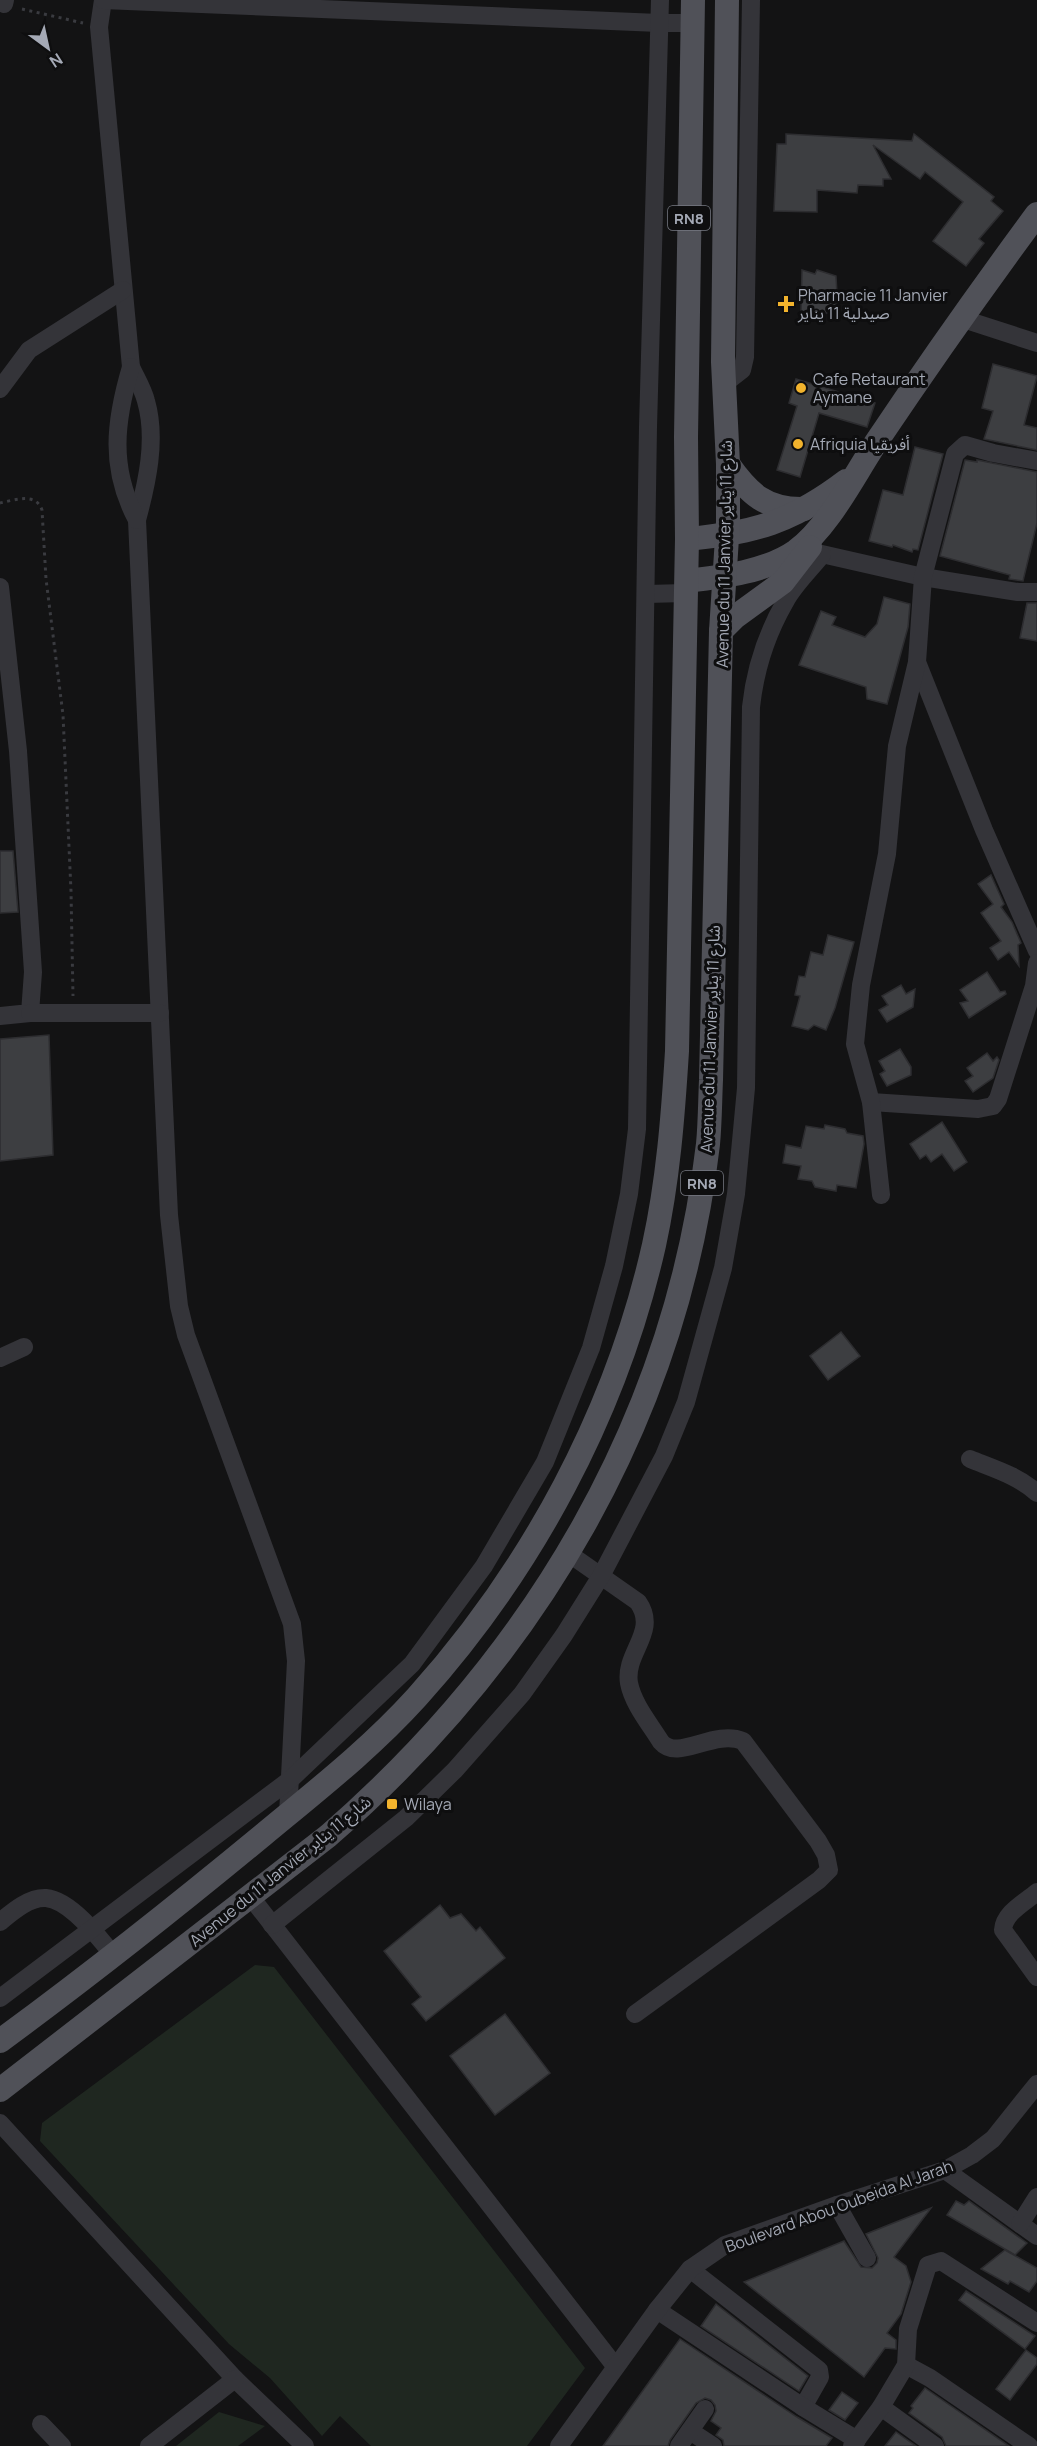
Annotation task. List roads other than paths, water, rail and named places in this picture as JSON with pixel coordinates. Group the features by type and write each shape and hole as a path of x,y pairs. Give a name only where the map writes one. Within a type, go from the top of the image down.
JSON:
{"main road":[{"name":"Avenue du 11 Janvier شارع 11 يناير","path":"0,2090 328,1836 367,1802 441,1728 497,1660 568,1553 620,1454 649,1383 680,1292 697,1219 708,1142 721,631 727,536 728,464 724,384 727,0"},
{"name":"Avenue du 11 Janvier شارع 11 يناير","path":"0,2041 113,1955 333,1779 391,1724 441,1670 486,1612 524,1557 559,1497 602,1407 626,1344 656,1234 666,1174 674,1100 687,539 686,437 693,11"},
{"path":"686,587 764,565 792,554 805,544 814,517 855,474 960,318 1037,214"},
{"path":"728,464 747,489 764,502 814,517"},
{"path":"687,539 727,536 776,523 814,517"},
{"path":"721,631 735,618 776,589 815,553 814,517"}],"street":[{"path":"288,1815 296,1661 292,1624 186,1335 180,1306 169,1215 137,520 149,459 149,428 146,401 130,367 99,27 103,0 659,23 693,11"},
{"path":"0,1998 291,1779 412,1664 484,1566 545,1462 591,1348 614,1266 629,1194 637,1129 646,594 660,0"},
{"path":"724,384 742,370 745,357 752,0"},
{"path":"0,389 29,350 123,290"},
{"path":"960,318 1037,343"},
{"path":"130,367 121,400 116,451 126,500 137,520"},
{"path":"882,1195 871,1102 855,1044 861,985 887,854 897,746 917,662 923,576 955,454 960,447 965,446 1037,461"},
{"path":"272,1925 406,1818 455,1770 522,1694 564,1635 601,1576 664,1456 686,1402 723,1268 736,1194 746,1088 753,691 762,651 785,601 815,553 923,576 1018,592 1037,592"},
{"path":"0,587 18,751 33,972 30,1013"},
{"path":"646,594 686,587"},
{"path":"917,662 984,830 1037,951"},
{"path":"0,728 18,751"},
{"path":"871,1102 978,1109 993,1106 998,1099 1034,986 1037,963"},
{"path":"0,1016 30,1013 160,1013"},
{"path":"0,1358 24,1347"},
{"path":"970,1459 1004,1473 1037,1493"},
{"path":"568,1553 638,1602 646,1625 631,1662 630,1684 635,1698 665,1747 677,1750 720,1737 732,1737 743,1741 818,1841 826,1855 829,1870 819,1880 635,2014"},
{"path":"1037,1892 1012,1912 1004,1922 1003,1930 1037,1977"},
{"path":"250,1896 615,2366"},
{"path":"0,1922 14,1910 44,1898 59,1901 92,1929 113,1955"},
{"name":"Boulevard Abou Oubeida Al Jarah","path":"559,2446 615,2366 690,2269 725,2245 945,2170 972,2156 993,2139 1037,2085"},
{"path":"0,2123 235,2379 305,2446"},
{"path":"945,2170 1037,2236"},
{"path":"1020,2224 1037,2197"},
{"path":"837,2205 867,2258"},
{"path":"657,2310 855,2443 881,2407 906,2365 908,2329 928,2265 941,2261 1037,2323"},
{"path":"690,2269 819,2370 820,2378 803,2407"},
{"path":"906,2365 930,2378 1018,2443"},
{"path":"149,2446 235,2379"},
{"path":"881,2407 935,2446"},
{"path":"679,2446 705,2409"},
{"path":"41,2424 62,2446"},
{"path":"690,2431 713,2446"}],"place":[{"name":"Pharmacie 11 Janvier صيدلية 11 يناير","path":"786,304"},
{"name":"Cafe Retaurant Aymane","path":"801,388"},
{"name":"Afriquia أفريقيا","path":"798,444"},
{"name":"Wilaya","path":"392,1804"}]}
